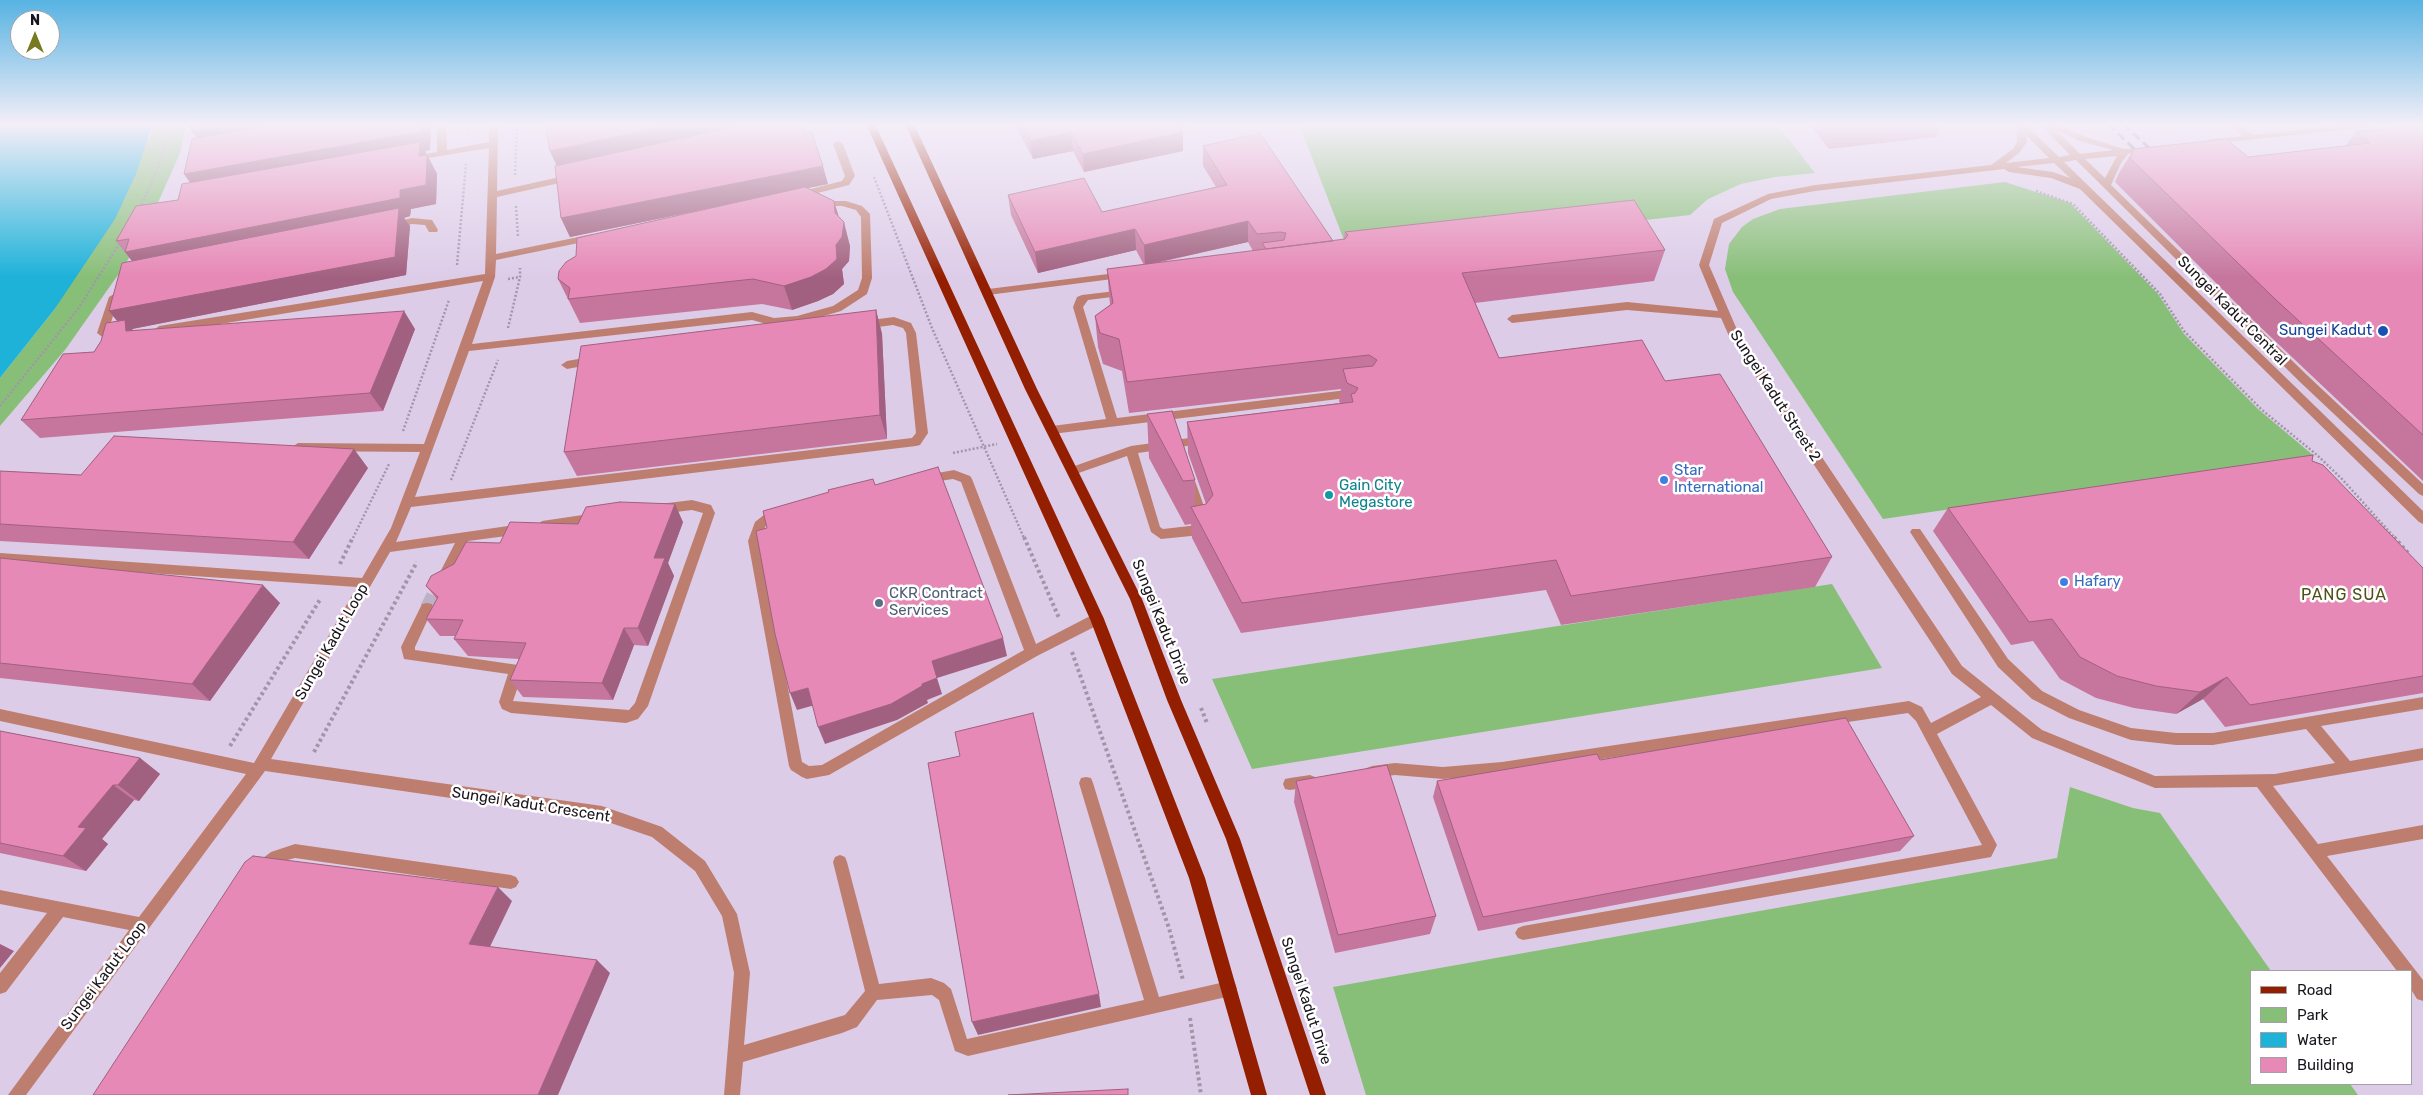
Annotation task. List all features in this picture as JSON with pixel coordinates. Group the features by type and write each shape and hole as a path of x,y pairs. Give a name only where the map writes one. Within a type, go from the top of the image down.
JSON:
{"main road":[{"path":"894,175 1097,619 1197,878 1259,1095"},
{"name":"Sungei Kadut Drive","path":"933,175 1052,430 1136,599 1174,700 1233,839 1318,1095"}],"street":[{"name":"Sungei Kadut Loop","path":"16,1095 260,767 397,529 490,276 493,175"},
{"path":"493,195 581,175"},
{"path":"787,198 834,188 846,183 850,175"},
{"name":"Sungei Kadut Street 2","path":"1924,175 1815,188 1768,198 1718,221 1704,265 1733,333 1957,670 2037,734 2154,782 2275,780 2423,754"},
{"path":"2054,175 2088,189"},
{"name":"Sungei Kadut Central","path":"2073,175 2423,519"},
{"name":"Sungei Kadut Central","path":"2095,175 2304,379 2423,491"},
{"path":"2106,186 2111,175"},
{"path":"465,348 752,316 774,322 797,320 837,309 863,292 867,278 866,216 859,208 843,203 811,206"},
{"path":"382,227 412,221 428,222 432,230"},
{"path":"490,258 606,235"},
{"path":"988,292 1131,274"},
{"path":"149,332 490,276"},
{"path":"118,285 102,333 110,338 129,335"},
{"path":"1113,422 1079,302 1086,297 1135,291"},
{"path":"1512,319 1627,306 1725,315"},
{"path":"407,503 916,442 922,433 911,333 906,326 894,321 848,327"},
{"path":"567,365 602,359"},
{"path":"1052,430 1365,392"},
{"path":"1073,471 1131,450 1179,448 1217,438"},
{"path":"287,447 428,448"},
{"path":"1131,450 1155,529 1161,534 1201,530 1205,526 1186,471"},
{"path":"918,481 954,474 966,478 1032,652"},
{"path":"427,608 408,647 409,655 513,669 515,675 506,702 511,707 626,717 633,715 640,706 709,513 707,508 692,504 644,511"},
{"path":"788,512 769,517 761,522 754,541 796,766 808,773 824,771 1032,652 1097,619"},
{"path":"386,548 606,517"},
{"path":"1916,532 2004,663 2037,695 2074,714 2131,734 2176,739 2213,739 2423,704"},
{"path":"438,586 464,537"},
{"path":"0,558 366,583"},
{"path":"1929,731 1992,698"},
{"path":"1357,774 1395,769 1443,773 1502,768 1909,707 1917,710 1990,846 1986,852 1522,933"},
{"name":"Sungei Kadut Crescent","path":"0,715 260,767 602,813 657,832 700,866 729,914 742,973 732,1095"},
{"path":"2310,724 2347,767"},
{"path":"1290,784 1328,778"},
{"path":"2260,780 2406,970"},
{"path":"1086,783 1154,1006"},
{"path":"2316,852 2423,832"},
{"path":"253,879 258,871 276,857 295,851 511,882"},
{"path":"840,862 873,994"},
{"path":"0,897 143,925"},
{"path":"0,986 60,909"},
{"path":"2413,979 2423,993"},
{"path":"736,1056 851,1021 873,994 931,986 945,995 961,1045 968,1048 1229,989"}],"path":[{"path":"136,216 155,175"},
{"path":"873,176 932,328 1066,634 1168,928 1188,999 1201,1095"},
{"path":"2029,188 2072,204 2160,294 2184,331 2262,410 2317,455 2342,479 2411,555"},
{"path":"0,406 78,309 126,233"},
{"path":"953,453 1016,440"}],"shaded area":[{"path":"167,175 2423,175 2423,1095 0,1095 0,426 65,350"}],"green space":[{"path":"129,175 170,175 152,216 125,265 65,350 0,426 0,378 54,310"},
{"path":"1319,175 1794,175 1741,184 1708,199 1690,215 1349,253"},
{"path":"2005,182 2070,203 2158,294 2184,334 2258,409 2314,456 1883,519 1733,292 1725,269 1729,244 1742,227 1753,219 1780,209"},
{"path":"1832,584 1882,668 1252,769 1212,679"},
{"path":"2070,787 2133,808 2160,813 2270,970 2250,970 2250,1085 2351,1085 2358,1095 1366,1095 1333,987 2057,858"}],"water":[{"path":"0,175 135,175 115,219 54,310 0,378"}],"building":[{"path":"232,175 426,175 426,185 400,190 400,198 125,252 129,239 116,241 136,206 178,200 182,184"},
{"path":"556,175 777,175 561,218"},
{"path":"1221,175 1288,175 1333,241 1266,249 1262,243 1284,240 1286,233 1257,234 1248,221 1144,245 1135,229 1035,252 1008,195 1084,178 1102,212 1227,185"},
{"path":"2148,175 2423,175 2423,435 2274,298"},
{"path":"805,187 834,201 835,213 844,222 842,237 836,245 837,259 826,269 811,277 784,286 753,279 568,299 570,288 558,279 559,271 566,262 576,256 577,238"},
{"path":"1634,200 1665,250 1462,273 1499,358 1642,340 1665,381 1720,374 1832,557 1571,596 1556,560 1242,603 1191,507 1206,504 1213,495 1187,422 1353,402 1351,394 1355,393 1358,388 1347,383 1343,369 1373,366 1377,360 1369,355 1127,382 1119,339 1100,333 1095,316 1113,303 1107,269 1345,239 1348,235 1345,232"},
{"path":"399,208 395,257 109,311 122,263"},
{"path":"876,310 880,415 564,452 581,346"},
{"path":"404,311 370,393 21,420 63,354 94,352 101,341 106,323 125,320 126,331"},
{"path":"1172,411 1195,480 1183,481 1147,414"},
{"path":"114,436 354,449 293,542 0,524 0,471 81,475"},
{"path":"2313,455 2312,461 2323,465 2423,568 2423,676 2250,705 2227,677 2200,692 2156,686 2117,676 2080,657 2052,619 2029,622 1948,508"},
{"name":"CKR Contract Services","path":"938,467 1003,638 932,661 937,678 922,684 922,686 891,704 818,727 808,688 790,693 775,634 756,531 767,528 763,511 829,492 828,490 873,479 875,485"},
{"path":"620,502 675,504 654,558 665,558 638,628 624,628 602,683 510,680 526,643 454,639 463,620 426,619 438,597 426,586 431,576 454,564 466,542 500,543 510,522 578,524 586,507"},
{"path":"0,558 263,585 192,684 0,663"},
{"path":"1033,713 1099,994 972,1022 928,763 960,756 955,732"},
{"path":"1846,718 1914,836 1483,917 1437,781 1597,754 1600,760"},
{"path":"0,731 140,758 118,785 113,785 78,827 86,828 63,856 0,843"},
{"path":"1387,765 1436,916 1338,935 1296,781"},
{"path":"253,856 498,887 469,944 597,960 538,1095 93,1095 245,862"},
{"path":"1128,1089 1128,1095 1008,1095"}],"tunnel":[{"path":"427,608 438,586"}],"place":[{"name":"Sungei Kadut","path":"2383,331"},
{"name":"Star International","path":"1664,480"},
{"name":"Gain City Megastore","path":"1329,495"},
{"name":"Hafary","path":"2064,582"},
{"name":"CKR Contract Services","path":"879,603"}],"district":[{"name":"PANG SUA","path":"2344,595"}]}
